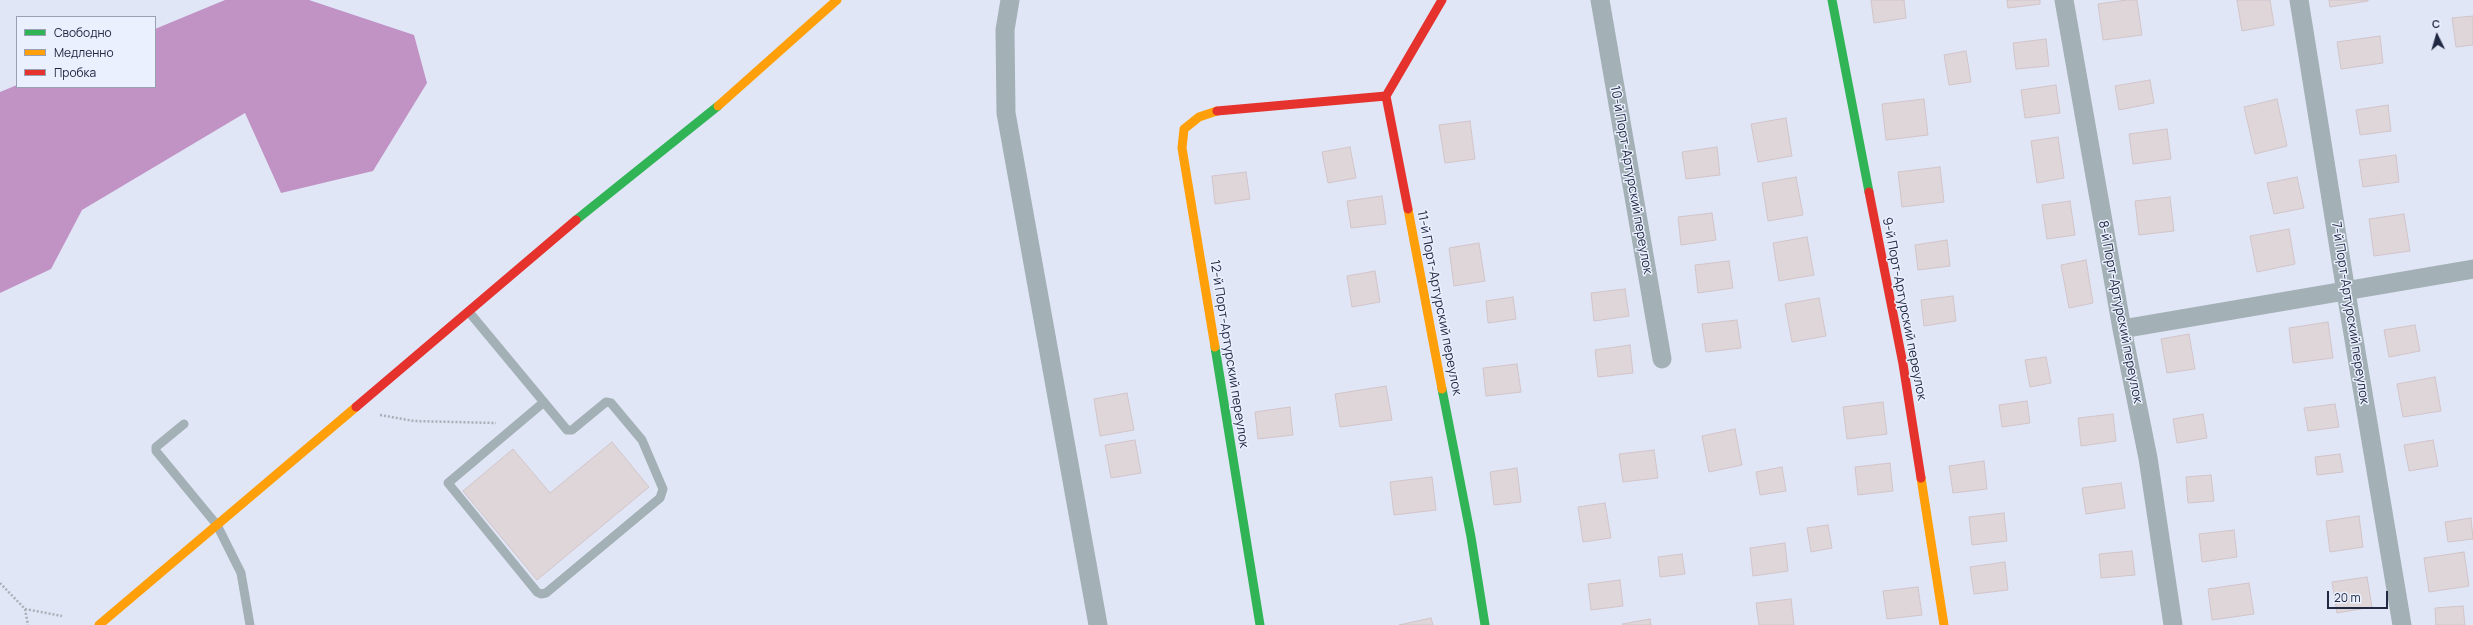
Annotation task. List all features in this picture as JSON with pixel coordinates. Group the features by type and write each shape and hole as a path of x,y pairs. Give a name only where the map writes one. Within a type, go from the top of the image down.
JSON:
{"street":[{"path":"99,625 623,181 739,89 837,0"},
{"path":"1010,0 1006,30 1006,113 1098,625"},
{"path":"1386,96 1442,0"},
{"name":"10-й Порт-Артурский переулок","path":"1600,0 1662,359"},
{"name":"9-й Порт-Артурский переулок","path":"1832,0 1903,364 1944,625"},
{"name":"8-й Порт-Артурский переулок","path":"2064,0 2122,329 2148,458 2173,625"},
{"name":"7-й Порт-Артурский переулок","path":"2299,0 2402,625"},
{"name":"12-й Порт-Артурский переулок","path":"1260,625 1182,148 1184,129 1199,116 1220,110 1386,96"},
{"name":"11-й Порт-Артурский переулок","path":"1386,96 1471,537 1485,625"},
{"path":"2122,329 2346,292 2473,269"}],"lane":[{"path":"469,312 570,431 606,402 611,403 642,440 663,494 546,593 541,594 536,592 448,483 544,402"},
{"path":"184,424 156,448 156,451 217,525 241,573 250,625"}],"path":[{"path":"377,414 414,421 518,423"},
{"path":"0,583 26,610 28,625"},
{"path":"26,610 62,616"}],"shaded area":[{"path":"225,0 309,0 414,35 427,83 373,171 281,193 245,113 82,210 51,269 0,293 0,92 16,85 16,88 156,88 156,29"}],"building":[{"path":"1871,0 1904,0 1906,18 1874,23"},
{"path":"2007,0 2040,0 2040,4 2008,8"},
{"path":"2137,0 2142,35 2103,40 2098,4"},
{"path":"2237,0 2270,0 2274,25 2242,31"},
{"path":"2329,0 2368,0 2368,1 2330,7"},
{"path":"2473,16 2473,45 2456,47 2452,18"},
{"path":"2380,36 2383,63 2341,69 2337,42"},
{"path":"2046,39 2049,66 2016,69 2013,43"},
{"path":"1966,51 1971,82 1949,85 1944,55"},
{"path":"2150,80 2154,103 2119,110 2115,86"},
{"path":"2056,85 2060,113 2025,118 2021,90"},
{"path":"1924,99 1928,135 1886,140 1882,104"},
{"path":"2277,99 2287,146 2255,154 2244,107"},
{"path":"2388,105 2391,131 2360,135 2356,110"},
{"path":"1786,118 1792,156 1758,162 1751,124"},
{"path":"1470,121 1475,159 1445,163 1439,125"},
{"path":"2167,129 2171,159 2133,164 2129,134"},
{"path":"2058,137 2064,178 2037,183 2031,141"},
{"path":"1350,147 1356,178 1328,183 1322,152"},
{"path":"1717,147 1720,175 1686,179 1682,152"},
{"path":"2396,155 2399,182 2363,187 2359,160"},
{"path":"1940,167 1944,202 1902,207 1898,172"},
{"path":"1246,172 1250,199 1215,204 1212,176"},
{"path":"1796,177 1803,215 1768,221 1762,183"},
{"path":"2297,177 2304,208 2274,214 2267,183"},
{"path":"1382,196 1386,224 1351,228 1347,201"},
{"path":"2170,197 2174,231 2139,235 2135,201"},
{"path":"2070,201 2075,235 2047,239 2042,205"},
{"path":"1712,213 1716,240 1681,245 1678,217"},
{"path":"2404,214 2410,251 2374,256 2369,219"},
{"path":"2289,229 2295,264 2257,272 2250,236"},
{"path":"1807,237 1814,275 1779,281 1773,243"},
{"path":"1947,240 1950,266 1918,270 1915,245"},
{"path":"1479,243 1485,281 1454,286 1449,248"},
{"path":"2086,260 2093,303 2069,308 2061,265"},
{"path":"1729,261 1733,288 1698,293 1695,265"},
{"path":"1375,271 1380,302 1352,307 1347,276"},
{"path":"1625,289 1629,316 1594,321 1591,293"},
{"path":"1953,296 1956,321 1924,326 1921,300"},
{"path":"1513,297 1516,319 1488,323 1486,301"},
{"path":"1819,298 1826,336 1792,342 1785,304"},
{"path":"1737,320 1741,348 1706,352 1702,324"},
{"path":"2328,322 2333,358 2293,363 2289,328"},
{"path":"2415,325 2420,351 2389,357 2384,330"},
{"path":"2189,334 2195,369 2167,373 2161,339"},
{"path":"1630,345 1633,373 1598,377 1595,350"},
{"path":"2046,357 2051,383 2030,387 2025,360"},
{"path":"1517,364 1521,392 1486,396 1483,368"},
{"path":"2435,377 2441,411 2403,417 2397,384"},
{"path":"1386,386 1392,420 1340,427 1335,394"},
{"path":"1127,393 1134,430 1100,436 1094,399"},
{"path":"2027,401 2030,423 2002,427 1999,405"},
{"path":"1883,402 1887,434 1847,439 1843,407"},
{"path":"2335,404 2339,427 2308,431 2304,408"},
{"path":"1290,407 1293,435 1258,439 1255,412"},
{"path":"2113,414 2116,441 2081,446 2078,418"},
{"path":"2203,414 2207,438 2177,443 2173,419"},
{"path":"1735,429 1742,465 1709,472 1702,436"},
{"path":"1135,440 1141,473 1111,478 1105,445"},
{"path":"2433,440 2438,466 2409,471 2404,445"},
{"path":"612,442 649,487 537,580 463,491 513,449 550,493"},
{"path":"1654,450 1658,478 1623,482 1619,454"},
{"path":"2340,454 2343,472 2317,475 2315,457"},
{"path":"1984,461 1987,489 1953,493 1949,466"},
{"path":"1890,463 1893,491 1858,495 1855,467"},
{"path":"1782,467 1786,491 1760,495 1756,472"},
{"path":"1517,468 1521,502 1494,505 1490,472"},
{"path":"2211,475 2214,501 2188,503 2186,477"},
{"path":"1432,477 1436,510 1394,515 1390,482"},
{"path":"2121,483 2125,508 2086,514 2082,488"},
{"path":"1605,503 1611,538 1583,542 1578,507"},
{"path":"2004,513 2007,541 1972,545 1969,517"},
{"path":"2359,516 2363,547 2330,552 2326,521"},
{"path":"2471,518 2473,539 2448,542 2445,522"},
{"path":"1828,525 1832,548 1811,552 1807,528"},
{"path":"2234,530 2237,557 2202,562 2199,534"},
{"path":"1785,543 1788,571 1753,576 1750,548"},
{"path":"2132,551 2135,575 2101,578 2099,554"},
{"path":"2464,552 2469,586 2429,592 2424,558"},
{"path":"1682,554 1685,574 1660,577 1658,557"},
{"path":"2005,562 2008,590 1974,594 1970,567"},
{"path":"2367,577 2372,607 2337,613 2332,582"},
{"path":"1620,580 1623,606 1591,610 1588,584"},
{"path":"2249,583 2254,614 2212,620 2208,589"},
{"path":"1918,587 1922,615 1887,619 1883,591"},
{"path":"1791,599 1794,625 1759,625 1756,603"},
{"path":"2463,606 2465,625 2436,625 2435,608"},
{"path":"1431,618 1433,625 1399,625"},
{"path":"1650,619 1651,625 1622,624"}],"traffic: fast":[{"path":"1832,0 1869,192"},
{"path":"576,220 718,106"},
{"path":"1215,347 1260,625"},
{"path":"1442,389 1471,537 1485,625"}],"traffic: slow":[{"path":"718,106 837,0"},
{"path":"1215,347 1182,148 1184,129 1199,117 1217,111"},
{"path":"1408,209 1442,389"},
{"path":"99,625 356,407"},
{"path":"1921,478 1944,625"}],"traffic: jam":[{"path":"1408,209 1386,96 1442,0"},
{"path":"1217,111 1386,96"},
{"path":"1869,192 1903,364 1921,478"},
{"path":"356,407 576,220"}]}
